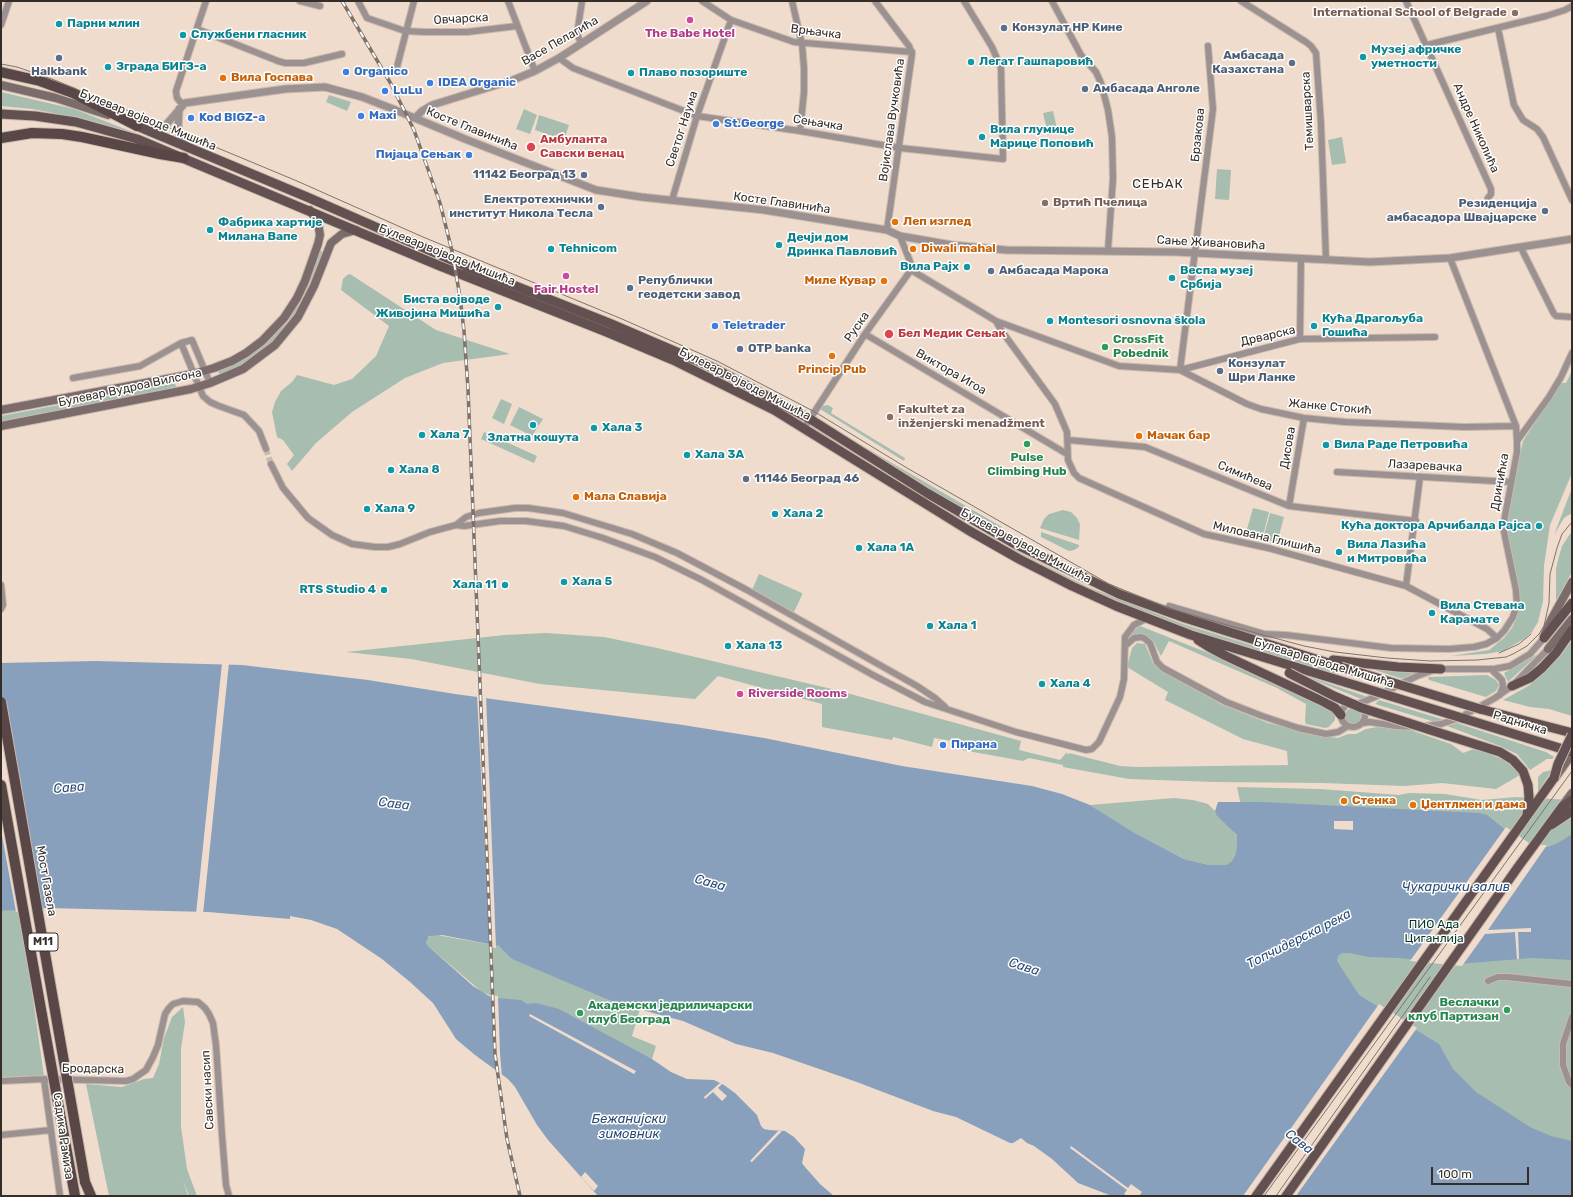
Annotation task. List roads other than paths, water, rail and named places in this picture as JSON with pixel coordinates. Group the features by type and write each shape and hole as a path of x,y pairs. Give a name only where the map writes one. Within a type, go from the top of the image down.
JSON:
{"highway":[{"path":"1,72 40,81 73,93 137,126"},
{"path":"1,138 32,133 46,133 82,137 184,158"},
{"name":"Мост Газела","path":"1,702 85,1182"},
{"name":"M11","path":"1,785 75,1196"},
{"path":"85,1182 91,1196"},
{"name":"M11","path":"85,1182 88,1196"}],"main road":[{"name":"Булевар војводе Мишића","path":"1,85 56,98 137,126 328,206 465,266 681,354 728,375 810,419 927,493 1015,544 1112,590 1167,612 1296,653 1481,707"},
{"name":"Булевар војводе Мишића","path":"1,114 35,116 91,125 137,139 673,360 746,395 804,428 942,515 1006,552 1072,586 1191,635 1264,656 1462,718"},
{"name":"Булевар Вудроа Вилсона","path":"1,410 193,374 232,361 253,348 276,328 290,311 304,281 320,239 320,228 310,210"},
{"name":"Булевар Вудроа Вилсона","path":"1,426 198,387 243,369 275,345 291,328 304,306 331,243 342,234 356,230"},
{"path":"1544,638 1550,622 1572,582"},
{"path":"1544,638 1572,603"},
{"path":"1512,686 1535,674 1552,651 1572,619"},
{"path":"1552,651 1572,630"},
{"path":"1191,635 1226,656 1335,708 1341,718"},
{"path":"1296,653 1357,663 1441,669"},
{"path":"1264,656 1289,673 1334,696 1362,708 1507,755 1519,765 1526,778 1530,792 1527,817"},
{"name":"Радничка","path":"1481,707 1572,734"},
{"name":"Радничка","path":"1462,718 1572,753"},
{"path":"1554,778 1558,764 1572,734"},
{"path":"1256,1196 1572,753"},
{"path":"1286,1196 1572,793"},
{"path":"1562,807 1572,800"},
{"path":"1547,827 1572,811"}],"street":[{"path":"1,25 9,1"},
{"path":"188,148 178,132 180,107 176,91 206,1"},
{"path":"300,1 320,6"},
{"name":"Овчарска","path":"358,1 364,15 370,20 405,31 467,32 517,26"},
{"path":"397,67 405,31 414,1"},
{"path":"508,1 535,71"},
{"path":"582,1 578,34 582,43"},
{"name":"Васе Пелагића","path":"415,118 422,111 432,106 514,80 535,71 559,58 647,1"},
{"name":"Врњачка","path":"702,1 732,20 786,40 802,44 912,52"},
{"path":"792,1 802,44 804,92 800,131"},
{"name":"Војислава Вучковића","path":"875,1 912,52 900,148 887,230"},
{"name":"Сењачка","path":"559,58 573,68 697,116 800,131 900,148 1003,159 1001,124 1002,76 1000,63 964,1"},
{"path":"1052,1 1082,55 1098,75 1108,110 1112,137 1113,179 1108,250"},
{"name":"Темишварска","path":"1241,1 1306,42 1316,53 1326,260"},
{"name":"Андре Николића","path":"1406,1 1491,189 1488,198"},
{"path":"1427,45 1561,12 1572,6"},
{"name":"Светог Наума","path":"672,200 697,116 732,20"},
{"path":"1498,28 1514,106 1523,120 1537,129 1543,137 1572,200"},
{"path":"197,29 284,63 304,63 342,54"},
{"name":"Брзакова","path":"1180,370 1213,109 1208,46"},
{"name":"Косте Главинића","path":"180,107 189,102 277,90 319,87 332,89 362,97 592,188 622,194 764,210 887,230 900,236"},
{"path":"149,132 165,126 180,107"},
{"path":"900,236 911,264 911,270"},
{"name":"Сање Живановића","path":"900,236 952,245 1006,250 1108,250 1370,262 1450,258 1572,239"},
{"path":"1522,248 1554,314 1556,316 1572,317"},
{"path":"1300,339 1301,258"},
{"name":"Дринићка","path":"1450,258 1516,426 1517,441 1503,530 1516,590 1516,604 1511,622 1497,638"},
{"name":"Руска","path":"804,428 865,334 911,270"},
{"name":"Жанке Стокић","path":"911,270 996,321 1119,366 1180,370 1252,407 1304,418 1464,427 1516,426"},
{"path":"996,321 1055,404 1065,425 1068,440 1067,454"},
{"name":"Виктора Игоа","path":"865,334 1067,454"},
{"name":"Дрварска","path":"1180,370 1300,339 1435,337"},
{"path":"73,378 140,366 181,343 192,340 210,383"},
{"path":"181,343 198,387 205,398 219,406 240,413 249,419 258,431 266,449"},
{"name":"Дринићка","path":"1517,441 1549,397 1561,377 1572,353"},
{"name":"Дисова","path":"1289,506 1304,418"},
{"name":"Симићева","path":"1068,440 1146,447 1289,506 1416,521"},
{"name":"Милована Глишића","path":"1067,454 1070,467 1079,478 1198,532 1227,540 1268,548 1406,586 1487,629 1497,638"},
{"path":"271,464 283,488 308,518 320,527 343,540 362,546 375,547 400,544 430,532 456,525 464,526 515,520 547,523 603,538 649,555 702,580 844,659 910,694 935,705 1016,732 1086,750 1092,749 1096,746 1104,734 1120,697 1124,679 1125,637 1134,626 1147,618"},
{"name":"Лазаревачка","path":"1338,472 1511,482"},
{"path":"1406,586 1416,521 1420,477"},
{"path":"456,525 466,517 478,513 515,508 528,508 563,513 632,534 677,553 747,590 916,686 935,698 947,708"},
{"path":"1,585 3,605 1,609"},
{"name":"Булевар војводе Мишића","path":"1167,612 1169,606 1264,634 1286,635 1385,647 1449,649 1480,646 1497,638"},
{"path":"1125,646 1134,638 1144,638 1150,643 1159,665 1178,676 1226,702 1280,722 1316,732 1331,733 1338,732 1348,726 1358,727 1365,720 1368,705 1375,697"},
{"path":"1358,704 1408,680 1441,669 1494,669 1510,666 1522,661 1534,651 1544,638"},
{"path":"1494,669 1502,680 1503,686 1498,696"},
{"path":"1363,723 1370,722 1406,727 1434,726 1458,718 1481,707 1512,686"},
{"path":"1331,733 1337,728 1345,706 1351,703 1358,704 1363,707 1366,713"},
{"path":"1341,718 1348,726"},
{"path":"1488,981 1503,976 1572,984"},
{"name":"Бродарска","path":"1,1080 44,1079 126,1081 139,1076 146,1070 153,1057 158,1045 165,1014 173,1004 183,1001"},
{"name":"Савски насип","path":"183,1001 194,1001 201,1004 209,1014 213,1024 216,1045 226,1185 229,1196"},
{"path":"1572,1018 1562,1044 1564,1065 1569,1082 1572,1085"},
{"name":"Садика Рамиза","path":"44,1079 60,1196"},
{"path":"1,1135 51,1130"}],"water":[{"path":"95,661 242,665 368,680 455,694 683,725 764,738 902,766 1032,786 1062,794 1090,805 1135,833 1184,859 1209,865 1226,865 1232,861 1236,853 1236,834 1216,815 1215,811 1218,802 1263,802 1479,813 1487,815 1507,831 1536,847 1548,847 1558,843 1572,834 1572,960 1532,958 1458,964 1399,958 1368,957 1350,953 1342,953 1338,956 1337,961 1359,995 1439,1044 1453,1069 1476,1092 1530,1127 1551,1136 1572,1141 1572,1196 1112,1196 1078,1183 1052,1159 1021,1138 1013,1143 1010,1143 956,1117 933,1111 854,1081 773,1053 736,1044 683,1021 616,1003 512,959 499,946 442,935 429,936 426,942 428,946 473,986 489,996 521,1000 527,1004 536,1003 559,1009 652,1059 671,1072 687,1079 714,1080 724,1085 735,1093 757,1115 761,1126 764,1129 785,1131 794,1137 805,1149 802,1163 820,1184 834,1196 598,1196 548,1140 537,1125 515,1087 508,1079 456,1039 433,1003 410,982 382,959 337,929 311,920 290,916 290,919 208,912 46,908 1,911 1,663"}],"tunnel":[{"path":"266,449 271,464"}],"tram line":[{"path":"1,64 17,67 52,79 297,181 423,237 622,319 717,361 815,412 907,468 1109,584 1168,608 1304,646 1335,652 1430,661 1477,660 1506,657 1527,646 1539,634 1544,626 1549,603 1550,574 1562,534 1572,522"},
{"path":"1499,653 1519,644 1531,634"},
{"path":"1264,1196 1572,771"},
{"path":"1276,1196 1430,977"}],"railway":[{"path":"342,1 391,84 414,130 440,203 452,251 460,297 468,389 495,1054 507,1139 520,1196"}],"place":[{"name":"International School of Belgrade","path":"1515,13"},
{"name":"The Babe Hotel","path":"690,20"},
{"name":"Парни млин","path":"59,24"},
{"name":"Конзулат НР Кине","path":"1004,28"},
{"name":"Службени гласник","path":"183,35"},
{"name":"Музеј афричке уметности","path":"1363,57"},
{"name":"Halkbank","path":"59,58"},
{"name":"Легат Гашпаровић","path":"971,62"},
{"name":"Амбасада Казахстана","path":"1292,63"},
{"name":"Зграда БИГЗ-а","path":"108,67"},
{"name":"Organico","path":"346,72"},
{"name":"Плаво позориште","path":"631,73"},
{"name":"Вила Госпава","path":"223,78"},
{"name":"IDEA Organic","path":"430,83"},
{"name":"Амбасада Анголе","path":"1085,89"},
{"name":"LuLu","path":"385,91"},
{"name":"Maxi","path":"361,116"},
{"name":"Kod BIGZ-a","path":"191,118"},
{"name":"St.George","path":"716,124"},
{"name":"Вила глумице Марице Поповић","path":"982,137"},
{"name":"Амбуланта Савски венац","path":"531,147"},
{"name":"Пијаца Сењак","path":"469,155"},
{"name":"11142 Београд 13","path":"584,175"},
{"name":"Вртић Пчелица","path":"1045,203"},
{"name":"Електротехнички институт Никола Тесла","path":"601,207"},
{"name":"Резиденција амбасадора Швајцарске","path":"1545,211"},
{"name":"Леп изглед","path":"895,222"},
{"name":"Фабрика хартије Милана Вапе","path":"210,230"},
{"name":"Дечји дом Дринка Павловић","path":"779,245"},
{"name":"Tehnicom","path":"551,249"},
{"name":"Diwali mahal","path":"913,249"},
{"name":"Вила Рајх","path":"967,267"},
{"name":"Амбасада Марока","path":"991,271"},
{"name":"Fair Hostel","path":"566,276"},
{"name":"Веспа музеј Србија","path":"1172,278"},
{"name":"Миле Кувар","path":"884,281"},
{"name":"Републички геодетски завод","path":"630,288"},
{"name":"Биста војводе Живојина Мишића","path":"498,307"},
{"name":"Montesori osnovna škola","path":"1050,321"},
{"name":"Teletrader","path":"715,326"},
{"name":"Кућа Драгољуба Гошића","path":"1314,326"},
{"name":"Бел Медик Сењак","path":"889,334"},
{"name":"CrossFit Pobednik","path":"1105,347"},
{"name":"OTP banka","path":"740,349"},
{"name":"Princip Pub","path":"832,356"},
{"name":"Конзулат Шри Ланке","path":"1220,371"},
{"name":"Fakultet za inženjerski menadžment","path":"890,417"},
{"name":"Златна кошута","path":"533,425"},
{"name":"Хала 3","path":"594,428"},
{"name":"Хала 7","path":"422,435"},
{"name":"Мачак бар","path":"1139,436"},
{"name":"Pulse Climbing Hub","path":"1027,444"},
{"name":"Вила Раде Петровића","path":"1326,445"},
{"name":"Хала 3А","path":"687,455"},
{"name":"Хала 8","path":"391,470"},
{"name":"11146 Београд 46","path":"746,479"},
{"name":"Мала Славија","path":"576,497"},
{"name":"Хала 9","path":"367,509"},
{"name":"Хала 2","path":"775,514"},
{"name":"Кућа доктора Арчибалда Рајса","path":"1539,526"},
{"name":"Хала 1А","path":"859,548"},
{"name":"Вила Лазића и Митровића","path":"1339,552"},
{"name":"Хала 5","path":"564,582"},
{"name":"Хала 11","path":"505,585"},
{"name":"RTS Studio 4","path":"384,590"},
{"name":"Вила Стевана Карамате","path":"1432,613"},
{"name":"Хала 1","path":"930,626"},
{"name":"Хала 13","path":"728,646"},
{"name":"Хала 4","path":"1042,684"},
{"name":"Riverside Rooms","path":"740,694"},
{"name":"Пирана","path":"943,745"},
{"name":"Стенка","path":"1344,801"},
{"name":"Џентлмен и дама","path":"1413,805"},
{"name":"Веслачки клуб Партизан","path":"1507,1010"},
{"name":"Академски једриличарски клуб Београд","path":"580,1013"}],"district":[{"name":"СЕЊАК","path":"1158,184"}],"water label":[{"name":"Сава","path":"69,788"},
{"name":"Сава","path":"394,804"},
{"name":"Сава","path":"710,883"},
{"name":"Чукарички залив","path":"1456,887"},
{"name":"Топчидерска река","path":"1299,939"},
{"name":"Сава","path":"1024,967"},
{"name":"Бежанијски зимовник","path":"629,1126"},
{"name":"Сава","path":"1299,1142"}],"park label":[{"name":"ПИО Ада Циганлија","path":"1434,932"}]}
